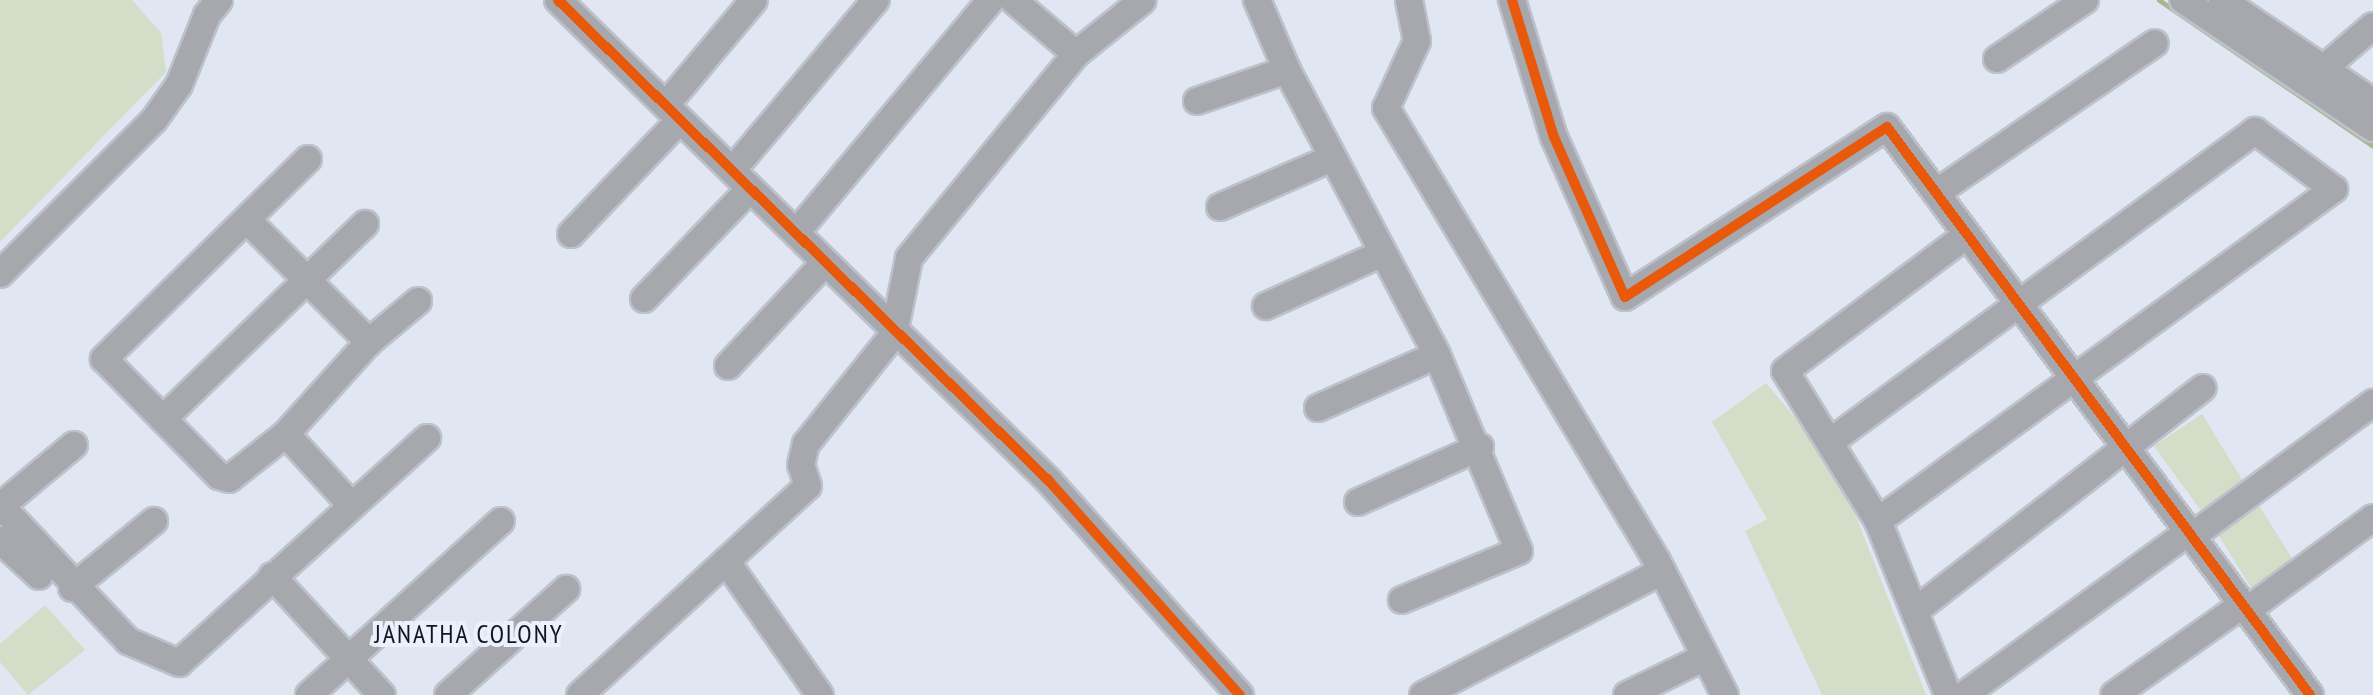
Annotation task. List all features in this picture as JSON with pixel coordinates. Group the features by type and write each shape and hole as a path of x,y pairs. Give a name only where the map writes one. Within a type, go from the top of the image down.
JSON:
{"street":[{"path":"0,274 154,120 179,85 219,0"},
{"path":"558,0 677,123 1049,481 1240,695"},
{"path":"676,93 754,0"},
{"path":"742,159 876,0"},
{"path":"806,221 991,0"},
{"path":"1013,0 1076,54"},
{"path":"580,695 808,486 801,465 806,444 894,334 909,258 1076,54 1142,0"},
{"path":"1257,0 1287,70 1437,355 1480,447 1519,551 1402,600"},
{"path":"1512,0 1554,137 1625,297 1887,127 2244,608 2299,691"},
{"path":"1997,59 2085,0"},
{"path":"2183,0 2373,128"},
{"path":"2222,0 2373,102"},
{"path":"1414,1 1417,41 1386,108 1662,571 1725,695"},
{"path":"2323,69 2373,26"},
{"path":"1936,193 2155,43"},
{"path":"1197,101 1287,70"},
{"path":"571,234 677,123"},
{"path":"1830,442 2255,131 2334,189 2071,375 1878,521"},
{"path":"1220,207 1332,158"},
{"path":"308,159 104,359 219,476 229,479 286,434 369,342 418,301"},
{"path":"644,299 748,191"},
{"path":"247,220 369,342"},
{"path":"163,419 365,224"},
{"path":"1948,695 1878,521 1785,371 1967,235"},
{"path":"1266,306 1383,253"},
{"path":"728,366 823,265"},
{"path":"1318,408 1437,355"},
{"path":"1915,611 2203,388"},
{"path":"1964,695 2373,403"},
{"path":"286,434 351,505"},
{"path":"74,445 0,506 72,588 128,641 179,663 427,438"},
{"path":"1358,502 1480,447"},
{"path":"2114,695 2373,518"},
{"path":"72,588 154,521"},
{"path":"309,695 501,521"},
{"path":"0,540 39,576"},
{"path":"726,561 820,695"},
{"path":"1423,695 1662,571"},
{"path":"272,576 382,695"},
{"path":"448,695 566,589"},
{"path":"1627,695 1705,657"}],"green space":[{"path":"0,0 132,0 161,33 166,72 0,242"},
{"path":"1766,383 1837,468 1926,695 1822,695 1745,531 1767,519 1712,422"},
{"path":"2202,414 2246,486 2205,516 2154,446"},
{"path":"2258,504 2294,561 2251,587 2216,530"},
{"path":"45,605 85,650 28,695 0,662 0,644"}],"waterway":[{"path":"2159,0 2373,146"}],"cycle path":[{"path":"558,0 1049,481 1240,695"},
{"path":"1512,0 1554,137 1625,297 1887,127 2310,695"}],"district":[{"name":"JANATHA COLONY","path":"469,634"}]}
